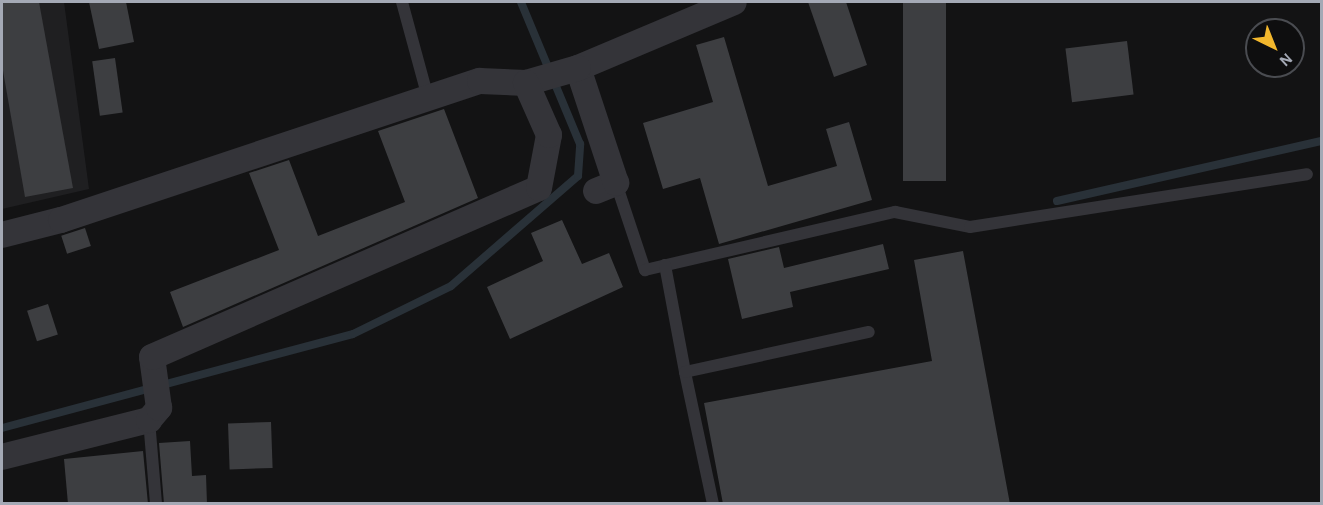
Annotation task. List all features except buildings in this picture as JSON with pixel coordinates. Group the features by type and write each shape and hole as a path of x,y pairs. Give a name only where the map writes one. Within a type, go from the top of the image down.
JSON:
{"street":[{"path":"2,234 61,220 480,81 526,83 578,68 734,2"},
{"path":"578,68 606,187"},
{"path":"2,457 149,420 159,408 152,357 539,188 549,135 526,83"}],"lane":[{"path":"402,2 428,98"},
{"path":"606,187 645,270 895,212 970,227 1307,174"},
{"path":"665,265 713,504"},
{"path":"685,372 869,332"},
{"path":"149,420 156,504"}],"shaded area":[{"path":"2,2 64,2 89,189 2,209"}],"waterway":[{"path":"2,428 353,334 451,286 578,176 580,144 521,2"},
{"path":"1057,201 1322,141"}]}
